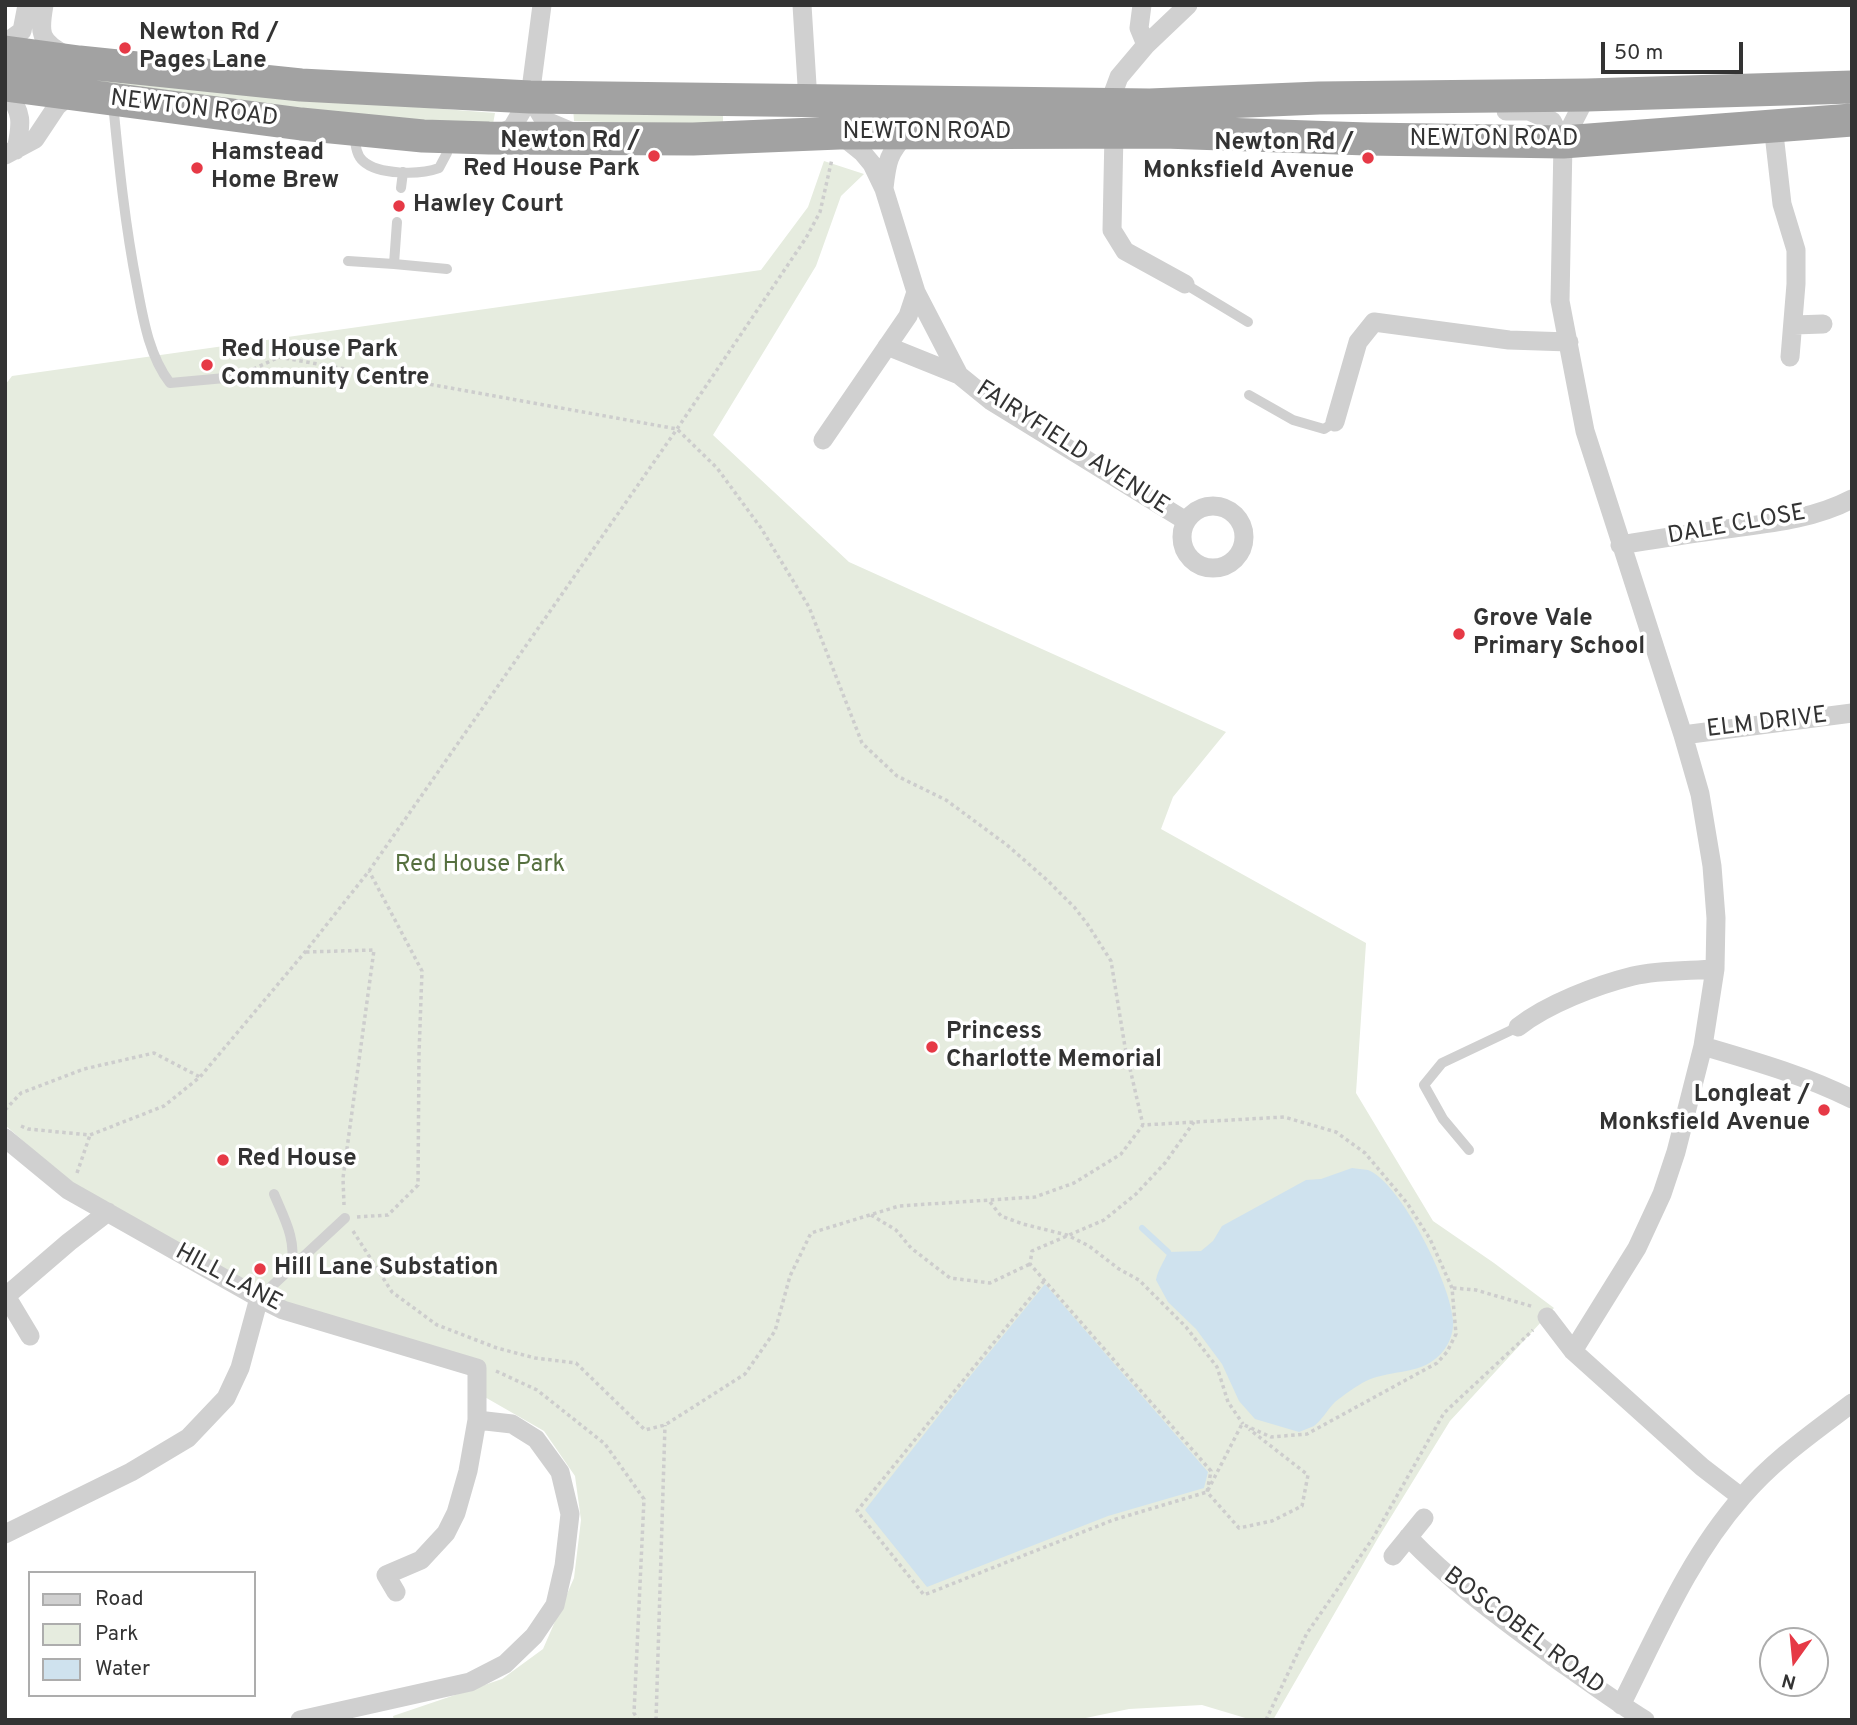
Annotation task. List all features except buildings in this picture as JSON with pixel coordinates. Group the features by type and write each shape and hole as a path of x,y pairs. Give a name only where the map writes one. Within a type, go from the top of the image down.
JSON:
{"highway":[{"name":"NEWTON ROAD","path":"5,52 301,85 530,97 808,101 1111,119 1164,132 1563,142 1852,120"},
{"name":"NEWTON ROAD","path":"5,87 354,130 423,136 602,140 907,133 1111,119 1163,104 1319,98 1587,95 1852,87"}],"street":[{"path":"5,43 22,31 27,5"},
{"path":"44,5 41,24 43,36 50,47 79,62"},
{"path":"489,138 512,128 530,97 542,5"},
{"path":"802,5 808,101"},
{"path":"1142,5 1139,28 1146,45"},
{"path":"1185,284 1125,251 1112,230 1111,119 1119,77 1146,45 1188,5"},
{"path":"5,87 14,101 22,123 11,152"},
{"path":"11,152 35,139 57,106 71,94"},
{"path":"1573,1351 1637,1248 1662,1194 1676,1152 1703,1046 1716,969 1717,918 1700,793 1585,431 1560,301 1563,142 1587,95"},
{"path":"530,97 544,120 602,140"},
{"path":"1319,98 1355,112 1529,111 1552,121 1563,142"},
{"path":"1773,125 1782,204 1796,250 1794,325 1790,357"},
{"name":"FAIRYFIELD AVENUE","path":"839,133 872,164 884,190 916,292 959,375"},
{"name":"FAIRYFIELD AVENUE","path":"884,190 887,164 893,149 907,133"},
{"path":"823,440 908,316 916,292"},
{"path":"1335,422 1358,342 1374,322 1509,340 1569,342"},
{"path":"1794,325 1823,324"},
{"name":"FAIRYFIELD AVENUE","path":"887,346 959,375 991,401 1186,521"},
{"name":"DALE CLOSE","path":"1620,545 1794,520 1852,499"},
{"name":"ELM DRIVE","path":"1683,735 1852,713"},
{"path":"1518,1027 1530,1018 1587,990 1635,976 1716,969"},
{"path":"1703,1046 1779,1068 1852,1099"},
{"name":"HILL LANE","path":"11,1131 68,1190 259,1298 283,1310 477,1368"},
{"path":"30,1336 6,1297 108,1212"},
{"path":"5,1534 131,1472 188,1438 226,1398 240,1368 259,1298"},
{"path":"1547,1317 1573,1351 1702,1467 1741,1497"},
{"path":"396,1592 382,1567 421,1560 446,1533 456,1513 468,1471 477,1420 477,1368"},
{"path":"1621,1705 1703,1548 1741,1497 1769,1468 1852,1402"},
{"path":"300,1720 470,1682 505,1664 534,1636 555,1605 564,1566 570,1514 560,1472 536,1439 512,1424 477,1420"},
{"path":"1393,1556 1424,1518"},
{"name":"BOSCOBEL ROAD","path":"1408,1536 1434,1565 1510,1626 1645,1720"}],"lane":[{"path":"113,99 126,230 148,334 161,371 170,383 236,377"},
{"path":"354,130 358,155 364,162 376,168 414,173 439,167 447,153 449,137"},
{"path":"401,188 403,172"},
{"path":"394,264 397,222"},
{"path":"348,261 447,269"},
{"path":"1185,284 1248,321"},
{"path":"1249,396 1293,420 1324,429 1335,422"},
{"path":"1469,1150 1443,1119 1424,1084 1442,1063 1518,1027"},
{"path":"274,1194 291,1234 291,1267"},
{"path":"259,1298 345,1218"}],"path":[{"path":"11,1131 28,1129 90,1135 164,1106 200,1077 305,952 369,871 677,429 806,238 820,212 839,133"},
{"path":"236,377 279,358 677,429 717,468 761,528 809,607 862,743 897,776 946,800 1007,845 1047,880 1088,925 1111,961 1125,1047 1143,1125"},
{"path":"345,1218 388,1215 418,1185 422,971 369,871"},
{"path":"305,952 374,950 343,1178 345,1218 392,1292 437,1325 497,1348 535,1358 576,1363 645,1430 666,1425 745,1374 775,1331 790,1276 811,1233 899,1206 1035,1198 1074,1183 1121,1154 1143,1125 1284,1117 1336,1132 1365,1153 1407,1203 1430,1239 1452,1288 1456,1334 1447,1352 1437,1363 1307,1434 1271,1437 1242,1424"},
{"path":"5,1110 21,1093 84,1069 154,1053 200,1077"},
{"path":"1194,1122 1166,1163 1136,1194 1104,1220 1032,1251 1030,1264 1211,1471 1207,1492"},
{"path":"77,1173 90,1135"},
{"path":"990,1201 1001,1216 1067,1234 1139,1280 1186,1327 1217,1367 1228,1402 1242,1424 1308,1475 1302,1506 1272,1521 1239,1528 1207,1492"},
{"path":"872,1215 896,1230 911,1248 950,1278 990,1283 1030,1264"},
{"path":"1044,1281 857,1511 924,1595 1113,1520 1207,1492 1242,1424"},
{"path":"1266,1720 1307,1633 1373,1538 1444,1413 1547,1317 1537,1308 1476,1290 1452,1288"},
{"path":"477,1368 490,1369 537,1390 605,1444 644,1499 634,1713 638,1720"},
{"path":"656,1720 666,1425"}],"green space":[{"path":"5,62 391,105 495,113 493,124 419,126 5,74"},
{"path":"573,107 723,111 723,126 574,121"},
{"name":"Red House Park","path":"824,161 864,174 841,196 816,266 713,435 849,562 1226,732 1173,797 1161,829 1366,943 1356,1093 1433,1221 1554,1308 1450,1421 1378,1538 1273,1720 1252,1720 1202,1705 1129,1709 1076,1720 394,1720 393,1716 502,1679 543,1649 574,1578 581,1520 575,1476 544,1431 483,1396 480,1361 274,1298 73,1185 5,1125 5,385 12,376 761,270 808,207"}],"water":[{"path":"1352,1168 1368,1170 1381,1179 1409,1214 1423,1237 1444,1284 1453,1320 1452,1332 1450,1340 1436,1359 1417,1368 1366,1381 1335,1402 1314,1426 1299,1432 1255,1419 1239,1401 1222,1364 1196,1329 1168,1302 1156,1280 1168,1252 1201,1251 1213,1241 1222,1226 1306,1180 1321,1179"},
{"path":"1045,1284 1208,1472 1204,1488 1108,1516 927,1587 865,1510"}],"waterway":[{"path":"1142,1228 1168,1252"}],"place":[{"name":"Newton Rd / Pages Lane","path":"125,48"},
{"name":"Newton Rd / Red House Park","path":"654,156"},
{"name":"Newton Rd / Monksfield Avenue","path":"1368,158"},
{"name":"Hamstead Home Brew","path":"197,168"},
{"name":"Hawley Court","path":"399,206"},
{"name":"Red House Park Community Centre","path":"207,365"},
{"name":"Grove Vale Primary School","path":"1459,634"},
{"name":"Princess Charlotte Memorial","path":"932,1047"},
{"name":"Longleat / Monksfield Avenue","path":"1824,1110"},
{"name":"Red House","path":"223,1160"},
{"name":"Hill Lane Substation","path":"260,1269"}]}
